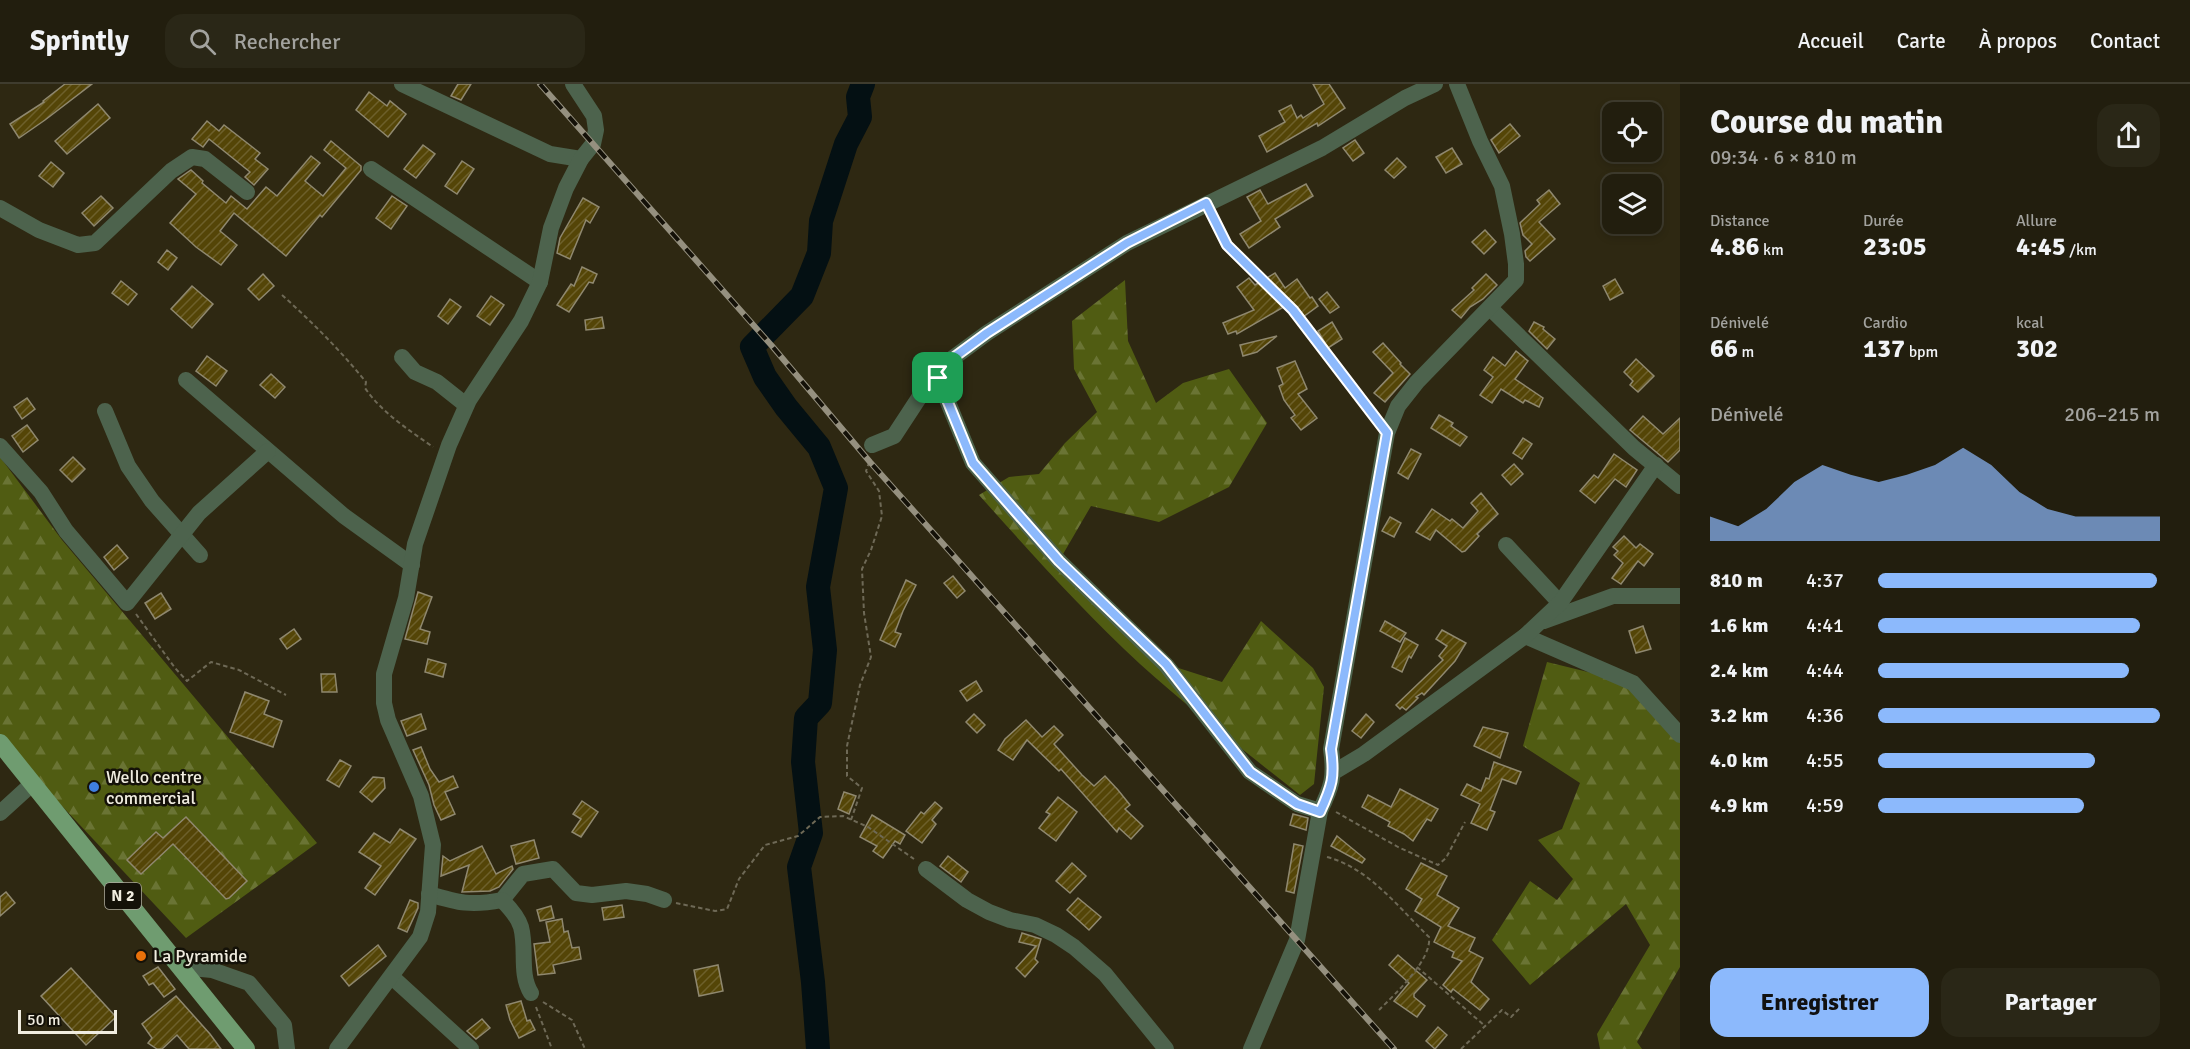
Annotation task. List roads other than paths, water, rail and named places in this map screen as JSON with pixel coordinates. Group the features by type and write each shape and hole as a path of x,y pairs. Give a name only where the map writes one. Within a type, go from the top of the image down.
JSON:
{"main road":[{"name":"N 2","path":"0,743 246,1049"}],"street":[{"path":"402,84 550,154 581,159"},
{"path":"337,1049 420,937 428,912 433,845 421,796 388,720 384,703 384,674 406,598 415,544 445,456 466,405 521,321 540,282 551,228 566,188 581,159 593,144 596,130 594,116 573,84"},
{"path":"872,445 894,436 930,381 938,378 953,358 987,333 1127,243 1322,148 1405,98 1435,84"},
{"path":"1251,1049 1297,940 1322,808 1329,794 1335,772 1331,749 1387,433 1398,406 1417,382 1516,280 1512,234 1502,186 1476,132 1457,84"},
{"path":"0,208 39,230 78,245 94,243 171,171 192,157 205,159 247,192"},
{"path":"371,169 540,282"},
{"path":"1490,308 1634,448 1680,486"},
{"path":"402,357 415,372 437,382 466,405"},
{"path":"938,378 973,463 1059,561 1166,664 1250,772 1297,804 1322,808"},
{"path":"186,380 345,516 411,566"},
{"path":"105,411 128,466 152,501 200,555"},
{"path":"0,446 41,492 66,531 128,602 199,513 268,451"},
{"path":"1335,772 1364,754 1525,636 1560,603 1656,465"},
{"path":"1506,545 1560,603"},
{"path":"1539,623 1613,596 1680,596"},
{"path":"1525,636 1633,683 1680,735"},
{"path":"0,813 33,783"},
{"path":"429,894 461,904 482,904 502,900 523,874 553,869 576,893 592,895 626,891 647,894 664,900"},
{"path":"926,869 967,900 989,912 1010,920 1035,925 1074,947 1105,974 1166,1049"},
{"path":"502,900 511,908 521,927 526,985 531,993"},
{"path":"181,967 212,970 249,983 284,1025 287,1049"},
{"path":"392,977 471,1049"}],"waterway":[{"path":"818,1049 813,982 799,867 811,833 803,762 806,718 820,703 825,650 818,587 836,488 819,447 765,377 752,347 802,296 819,253 821,221 846,144 860,117 858,97 863,84"}],"railway":[{"path":"540,84 772,346 870,462 1394,1049"}],"place":[{"name":"Wello centre commercial","path":"94,787"},
{"name":"La Pyramide","path":"141,956"}]}
